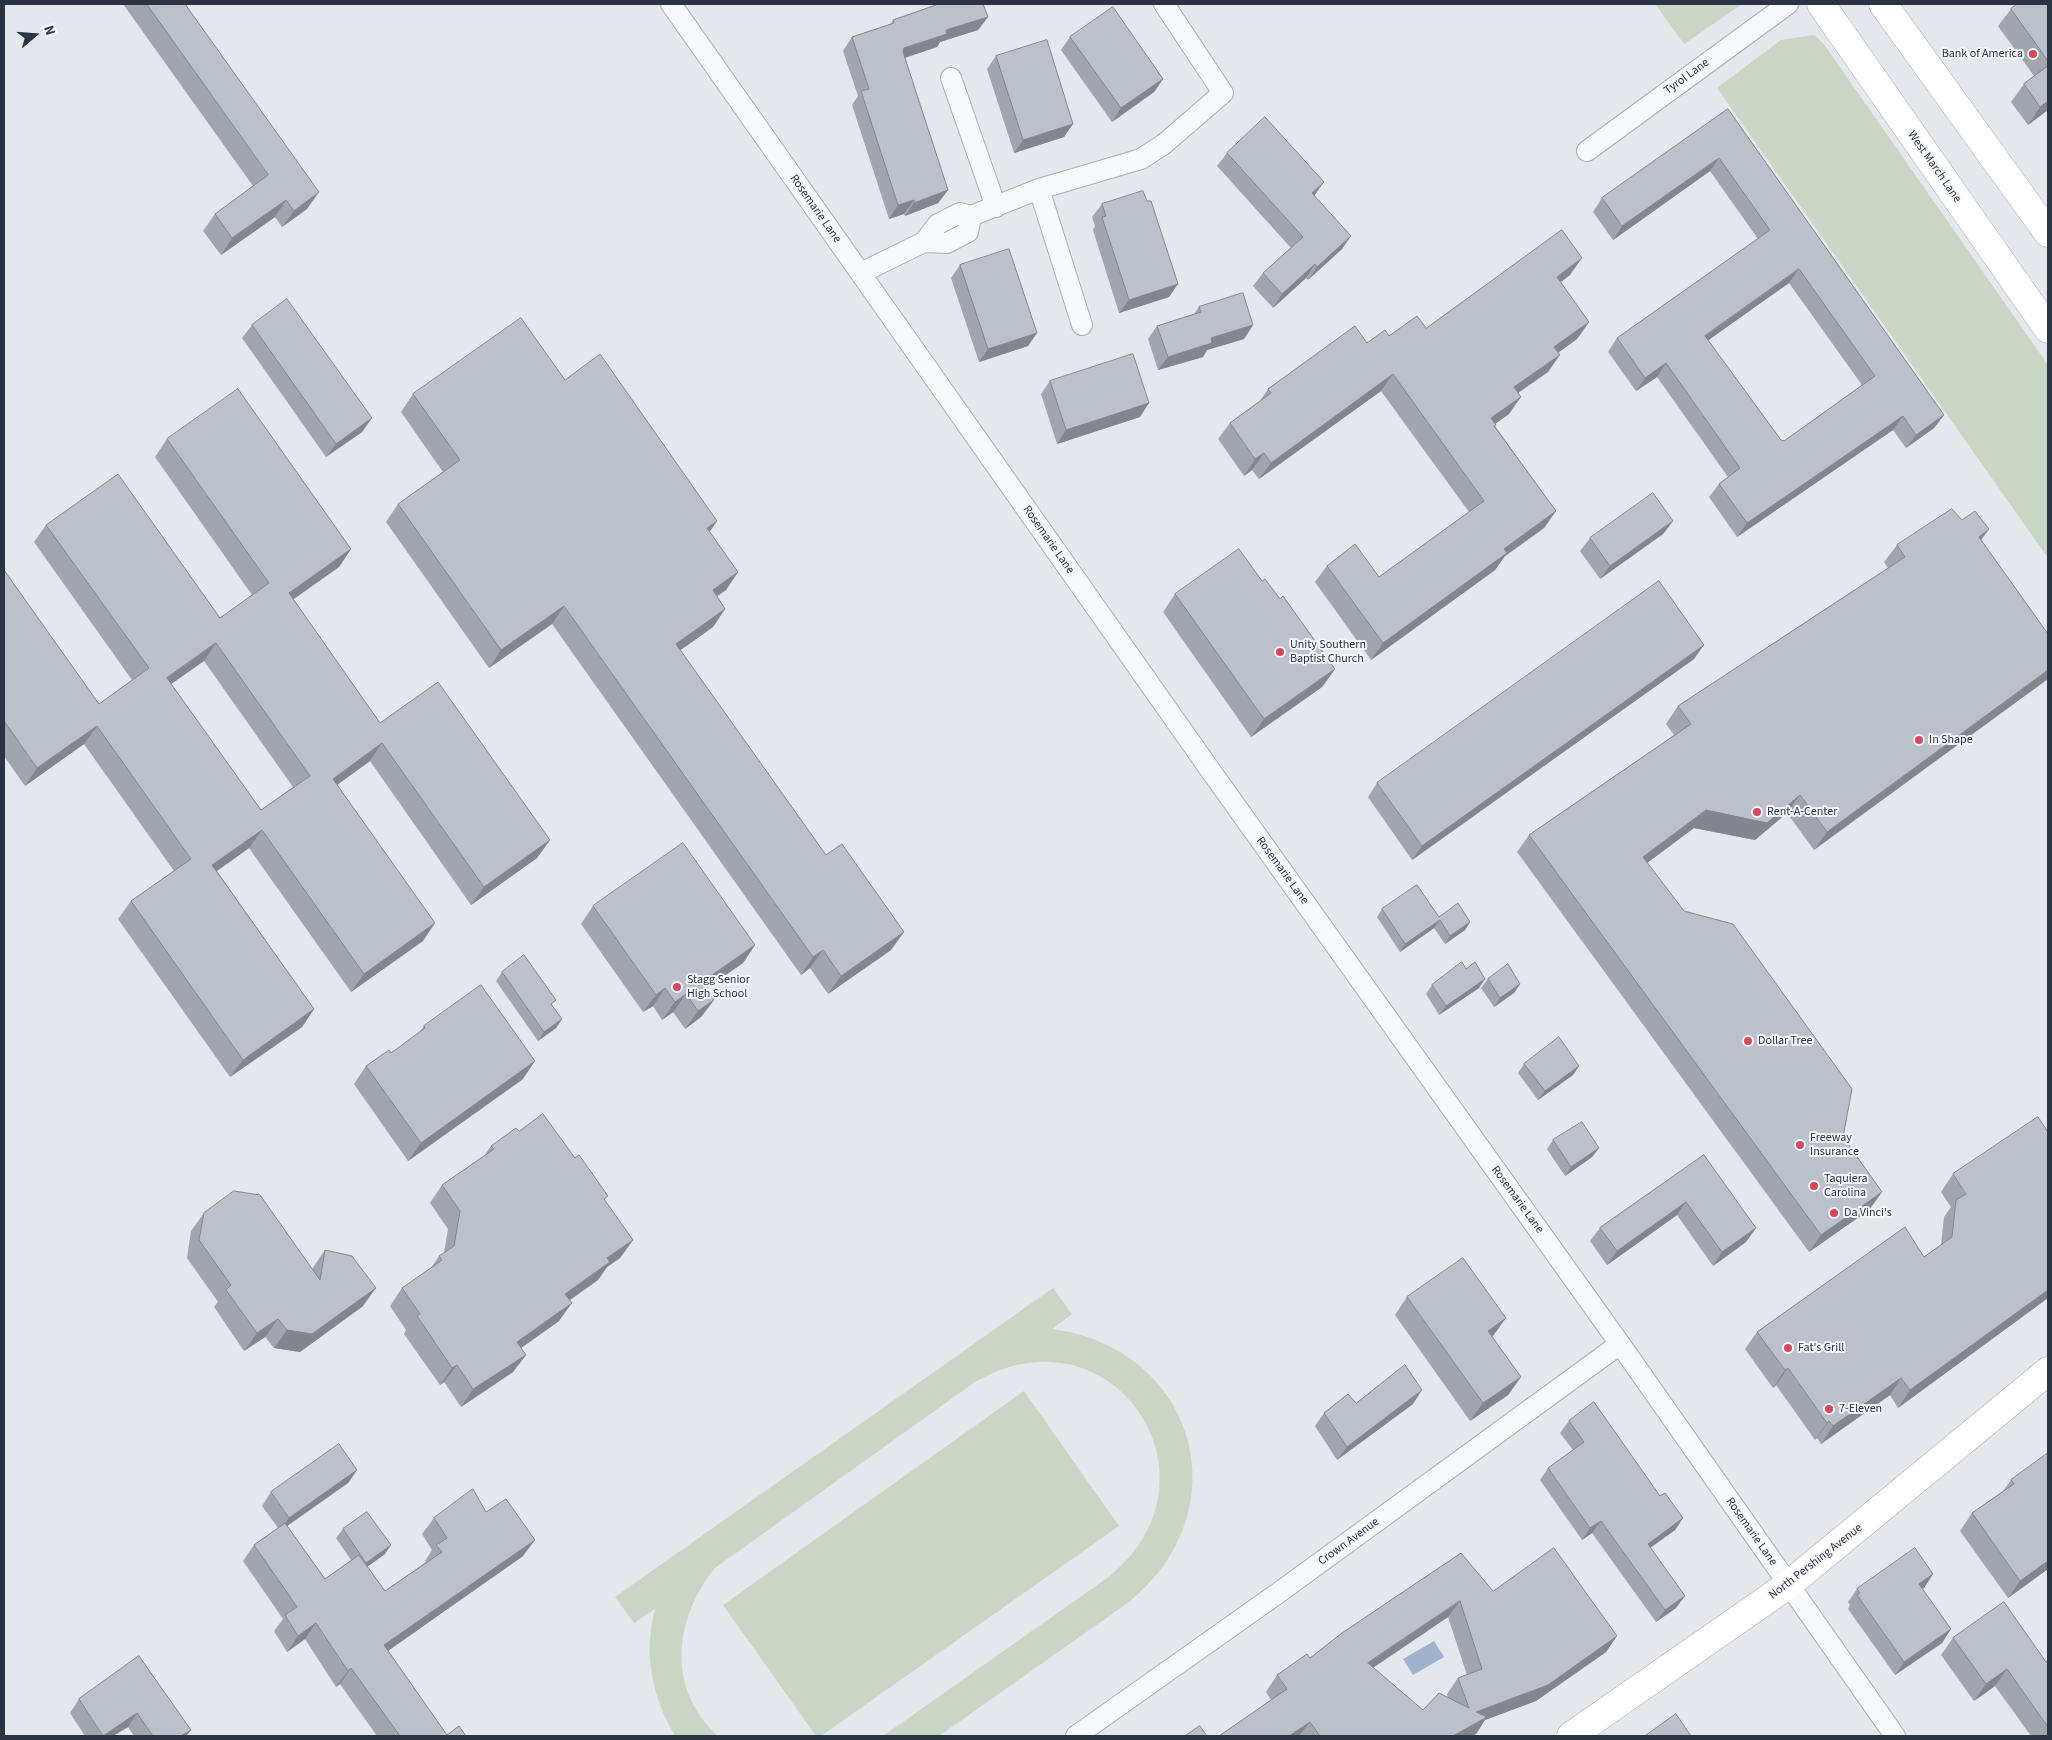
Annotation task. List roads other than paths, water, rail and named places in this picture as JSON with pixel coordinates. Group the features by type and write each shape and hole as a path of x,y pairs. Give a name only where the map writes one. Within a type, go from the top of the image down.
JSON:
{"main road":[{"name":"West March Lane","path":"1821,4 2048,330"},
{"path":"1883,4 2048,233"},
{"name":"North Pershing Avenue","path":"1571,1736 1788,1585 2048,1372"}],"street":[{"name":"Rosemarie Lane","path":"671,4 1213,774 1620,1344 1895,1736"},
{"path":"861,273 924,242 938,224 960,213 971,216 1039,189 1141,159 1164,144 1222,93 1164,4"},
{"name":"Tyrol Lane","path":"1588,151 1788,4"},
{"path":"951,78 996,207"},
{"path":"1039,189 1082,325"},
{"name":"Crown Avenue","path":"1076,1736 1281,1591 1620,1344"}],"water":[{"path":"1434,1641 1444,1657 1413,1675 1403,1659"}],"place":[{"name":"Bank of America","path":"2033,54"},
{"name":"Unity Southern Baptist Church","path":"1280,652"},
{"name":"In Shape","path":"1919,740"},
{"name":"Rent-A-Center","path":"1757,812"},
{"name":"Stagg Senior High School","path":"677,987"},
{"name":"Dollar Tree","path":"1748,1041"},
{"name":"Freeway Insurance","path":"1800,1145"},
{"name":"Taquiera Carolina","path":"1814,1186"},
{"name":"Da Vinci's","path":"1834,1213"},
{"name":"Fat's Grill","path":"1788,1348"},
{"name":"7-Eleven","path":"1829,1409"}]}
